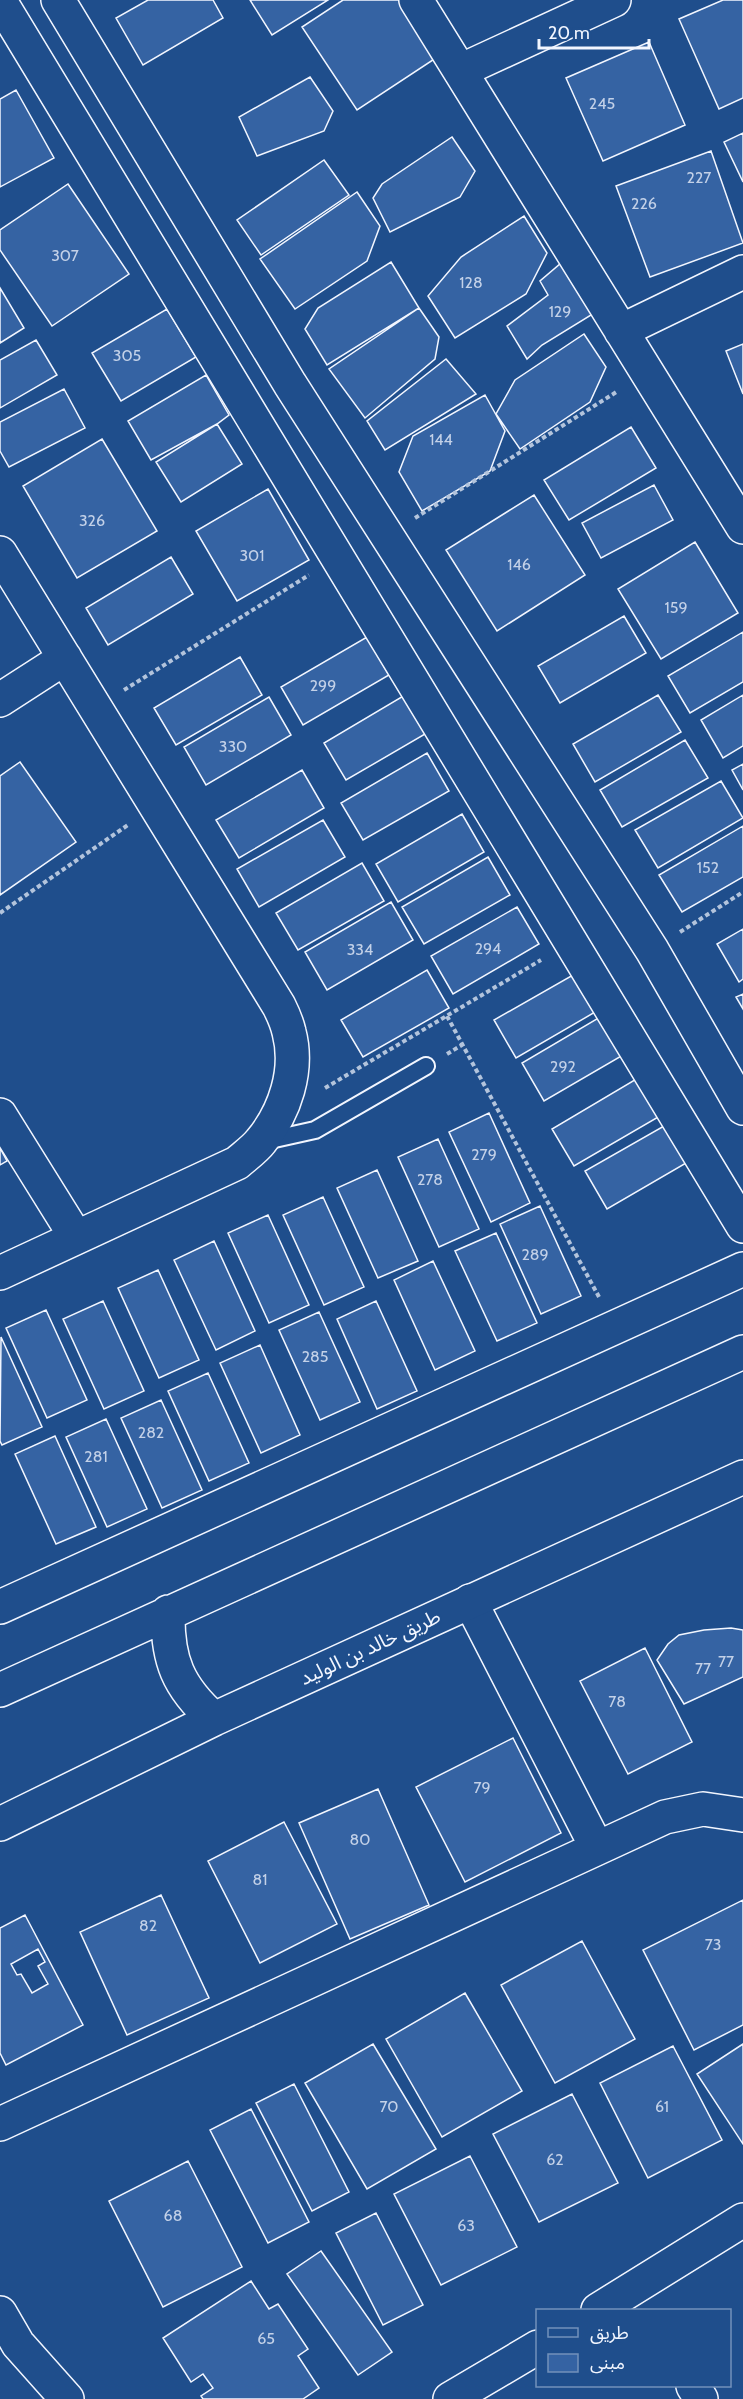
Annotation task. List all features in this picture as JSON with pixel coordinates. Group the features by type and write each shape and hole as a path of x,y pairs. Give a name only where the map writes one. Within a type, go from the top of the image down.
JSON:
{"street":[{"path":"58,0 290,384 652,950 743,1108"},
{"path":"416,0 743,527"},
{"path":"460,71 614,0"},
{"path":"0,1 743,1226"},
{"path":"621,331 743,272"},
{"path":"248,410 290,384"},
{"path":"0,553 279,1006 289,1032 292,1061 288,1089 278,1116 261,1142 237,1163 0,1273"},
{"path":"0,700 65,658"},
{"path":"0,1115 76,1237"},
{"path":"0,1608 743,1269"},
{"path":"0,1690 743,1352"},
{"name":"طريق خالد بن الوليد","path":"0,1824 214,1719 743,1476"},
{"path":"470,1601 597,1848"},
{"path":"168,1612 168,1636 172,1661 182,1683 196,1703 214,1719"},
{"path":"0,2124 664,1817 703,1809 743,1815"},
{"path":"602,2309 642,2299 743,2220"},
{"path":"0,2313 18,2344 66,2399"},
{"path":"450,2399 536,2348"}],"lane":[{"path":"261,1142 315,1130 426,1066"}],"path":[{"path":"387,536 647,373"},
{"path":"96,708 338,557"},
{"path":"0,913 156,805"},
{"path":"652,950 743,892"},
{"path":"278,1116 571,942"},
{"path":"447,1016 615,1327"}],"building":[{"path":"148,0 213,0 223,18 143,65 116,18"},
{"path":"250,0 328,0 272,35"},
{"path":"343,0 406,0 442,54 357,110 302,27"},
{"path":"723,0 743,0 743,98 719,109 679,19"},
{"path":"649,42 685,125 603,161 566,78"},
{"path":"310,77 333,111 324,131 257,156 239,117"},
{"path":"16,90 54,158 0,187 0,99"},
{"path":"743,133 743,182 724,142"},
{"path":"452,137 475,171 460,197 390,232 373,198 382,184"},
{"path":"711,151 743,243 650,277 616,186"},
{"path":"324,160 349,195 261,255 237,220"},
{"path":"68,184 129,274 52,326 0,250 0,230"},
{"path":"357,192 380,226 367,261 295,309 260,259"},
{"path":"524,216 547,253 526,294 455,338 428,296 461,257"},
{"path":"567,258 596,312 542,345 527,359 507,326 548,295 540,281"},
{"path":"391,262 419,308 327,365 305,329 318,308"},
{"path":"0,288 24,328 0,343"},
{"path":"419,308 439,337 435,359 365,418 329,369"},
{"path":"167,309 196,357 121,401 92,353"},
{"path":"584,334 606,367 590,402 520,449 496,414 515,380"},
{"path":"36,340 57,375 0,408 0,360"},
{"path":"743,344 743,394 726,351"},
{"path":"446,359 476,394 385,450 367,421"},
{"path":"206,375 229,415 151,460 128,421"},
{"path":"64,389 85,428 9,467 0,451 0,422"},
{"path":"485,395 505,431 490,471 422,511 399,472 413,436"},
{"path":"217,424 242,464 181,502 156,462"},
{"path":"631,427 656,468 569,520 544,480"},
{"path":"102,439 157,531 77,578 23,486"},
{"path":"654,485 673,520 601,558 582,523"},
{"path":"268,489 309,560 237,601 196,531"},
{"path":"534,495 585,575 497,631 446,550"},
{"path":"695,542 738,613 661,659 618,589"},
{"path":"171,557 193,594 108,645 86,608"},
{"path":"624,616 646,653 560,703 538,666"},
{"path":"743,632 743,682 690,713 668,676"},
{"path":"367,637 389,675 303,725 281,687"},
{"path":"240,657 262,695 176,745 154,708"},
{"path":"410,692 432,730 346,780 324,743"},
{"path":"658,695 681,732 595,782 573,744"},
{"path":"743,695 743,746 723,758 701,720"},
{"path":"269,697 291,735 206,785 184,747"},
{"path":"685,740 708,778 622,827 600,790"},
{"path":"427,753 449,791 363,840 341,803"},
{"path":"20,762 76,842 0,895 0,776"},
{"path":"743,764 743,790 732,770"},
{"path":"302,770 324,808 239,858 216,820"},
{"path":"721,781 743,818 658,868 635,830"},
{"path":"462,814 484,852 398,902 376,864"},
{"path":"323,820 345,857 259,907 237,869"},
{"path":"743,826 743,877 682,912 659,875"},
{"path":"488,857 510,895 424,944 402,907"},
{"path":"362,863 384,901 298,950 276,913"},
{"path":"391,902 413,940 327,990 305,952"},
{"path":"517,907 539,944 453,994 431,956"},
{"path":"743,929 743,979 739,982 717,944"},
{"path":"427,970 449,1008 363,1057 341,1020"},
{"path":"580,971 602,1008 516,1058 494,1020"},
{"path":"743,994 743,1009 736,997"},
{"path":"607,1013 630,1051 544,1101 522,1063"},
{"path":"638,1078 660,1116 574,1166 552,1129"},
{"path":"489,1113 530,1203 491,1222 449,1132"},
{"path":"671,1122 693,1159 607,1209 585,1171"},
{"path":"438,1139 479,1229 439,1247 398,1157"},
{"path":"0,1148 7,1161 0,1165"},
{"path":"377,1170 418,1261 378,1278 337,1188"},
{"path":"323,1197 364,1287 324,1305 283,1215"},
{"path":"540,1206 581,1296 541,1314 500,1224"},
{"path":"268,1215 309,1305 269,1323 228,1233"},
{"path":"496,1233 537,1323 497,1341 455,1251"},
{"path":"214,1241 255,1331 216,1350 174,1260"},
{"path":"433,1261 475,1351 435,1370 394,1280"},
{"path":"158,1270 199,1360 159,1378 118,1288"},
{"path":"103,1301 144,1391 104,1409 63,1319"},
{"path":"376,1301 417,1391 377,1409 337,1319"},
{"path":"46,1310 87,1400 47,1418 6,1328"},
{"path":"319,1312 360,1402 320,1420 279,1330"},
{"path":"1,1337 42,1427 2,1445 0,1441"},
{"path":"260,1345 300,1435 261,1453 220,1363"},
{"path":"208,1373 249,1463 209,1481 168,1391"},
{"path":"161,1400 202,1490 162,1508 121,1418"},
{"path":"106,1419 147,1509 107,1527 66,1437"},
{"path":"55,1436 96,1527 56,1544 15,1454"},
{"path":"731,1628 743,1630 743,1677 684,1704 657,1660 668,1644 679,1635"},
{"path":"645,1648 692,1742 628,1774 580,1681"},
{"path":"513,1738 561,1833 465,1882 416,1787"},
{"path":"378,1789 429,1905 350,1939 299,1823"},
{"path":"284,1822 337,1924 260,1963 208,1861"},
{"path":"161,1895 209,1998 127,2035 80,1932"},
{"path":"743,1900 743,2025 694,2050 643,1950"},
{"path":"25,1915 83,2025 6,2065 0,2053 0,1928","holes":["38,1949 45,1962 38,1966 48,1984 32,1993 21,1974 17,1975 11,1964"]},
{"path":"582,1941 635,2039 555,2083 501,1985"},
{"path":"465,1993 522,2091 442,2137 386,2039"},
{"path":"373,2044 436,2149 367,2189 305,2083"},
{"path":"743,2044 743,2144 697,2074"},
{"path":"673,2046 722,2140 648,2178 600,2083"},
{"path":"294,2084 349,2192 312,2211 256,2103"},
{"path":"572,2094 618,2183 539,2222 493,2134"},
{"path":"251,2109 309,2222 268,2243 210,2130"},
{"path":"470,2156 517,2247 441,2285 394,2194"},
{"path":"188,2161 242,2267 163,2307 109,2201"},
{"path":"376,2213 423,2305 383,2325 336,2233"},
{"path":"321,2251 392,2352 358,2375 287,2274"},
{"path":"251,2281 269,2309 278,2304 308,2349 298,2356 319,2388 303,2399 203,2399 201,2396 213,2388 203,2374 191,2382 163,2338"}]}
